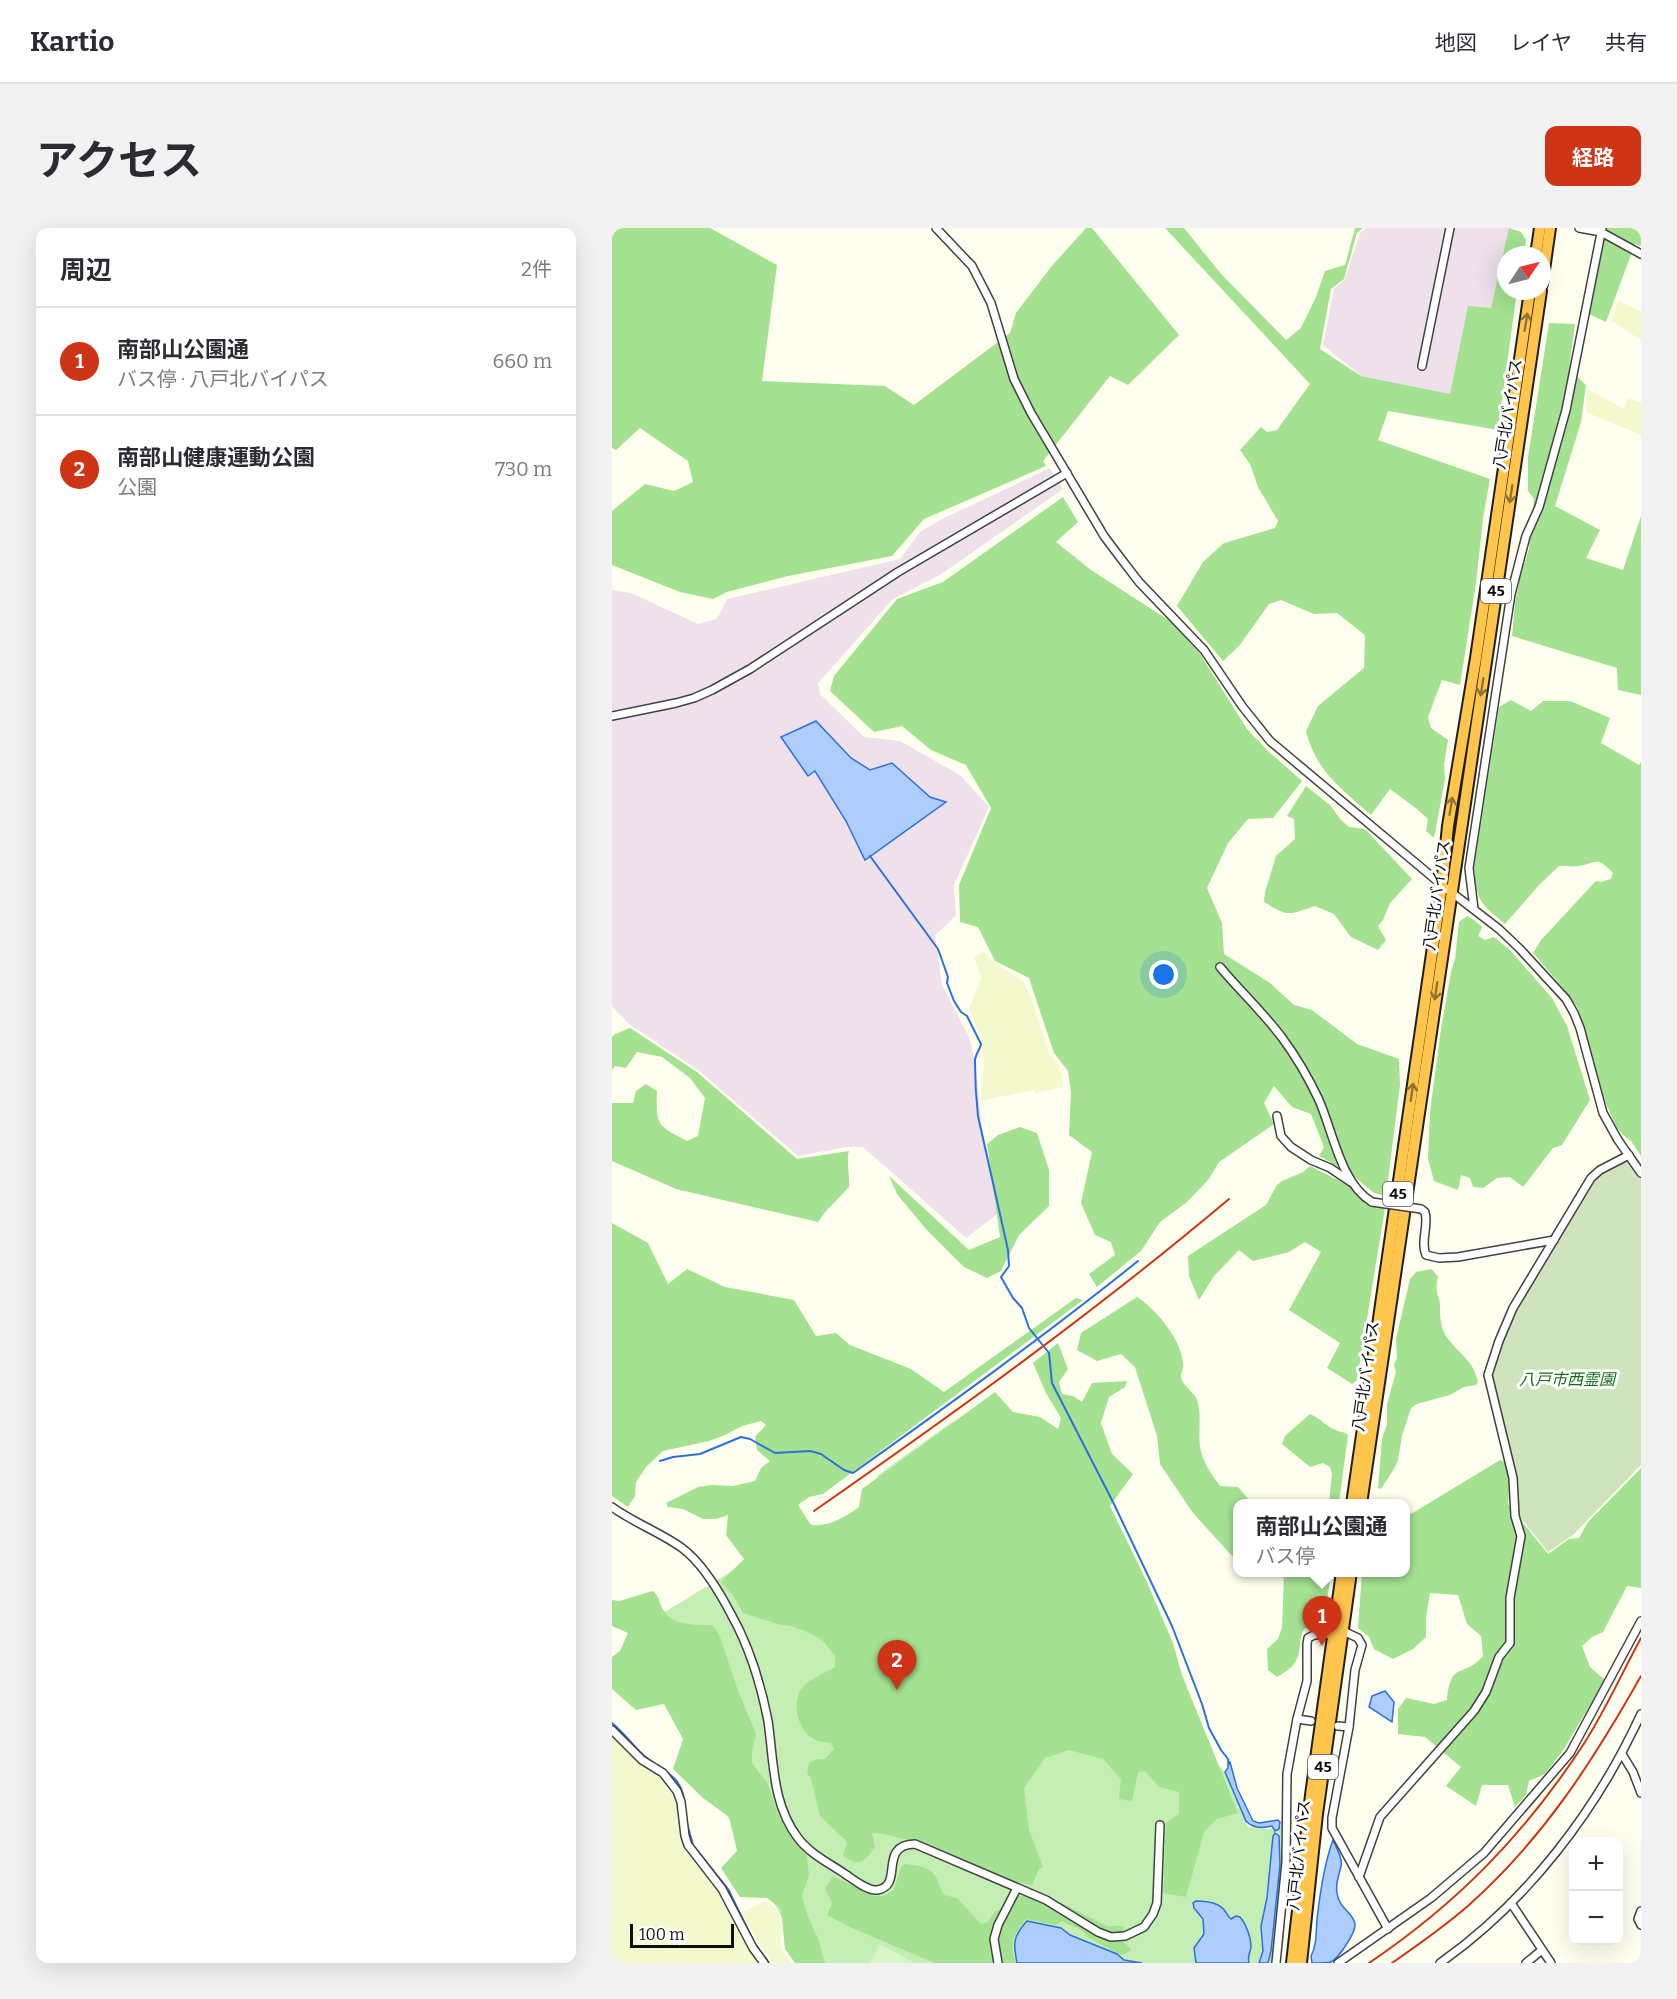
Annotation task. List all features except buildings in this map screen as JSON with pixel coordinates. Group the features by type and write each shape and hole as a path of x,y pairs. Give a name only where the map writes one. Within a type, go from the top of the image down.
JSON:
{"highway":[{"path":"1537,246 1540,228"},
{"path":"1547,246 1550,228"},
{"name":"八戸北バイパス","path":"1353,1499 1442,885 1448,826 1476,658 1529,300"},
{"name":"八戸北バイパス","path":"1362,1499 1540,300"},
{"name":"八戸北バイパス","path":"1301,1963 1338,1632 1342,1577"},
{"name":"八戸北バイパス","path":"1292,1963 1308,1817 1338,1632 1350,1577"}],"street":[{"path":"936,228 972,266 991,303 1014,379 1031,413 1104,536 1139,582 1204,650 1242,706 1270,741 1515,943 1566,999 1580,1028 1603,1113 1609,1126 1641,1173"},
{"path":"1422,366 1450,228"},
{"path":"1579,228 1602,230 1641,254"},
{"path":"1474,909 1468,868 1511,594 1526,536 1539,507 1563,420 1602,230"},
{"path":"612,716 676,703 712,690 750,669 898,572 1067,473"},
{"path":"1220,967 1283,1038 1302,1066 1320,1101 1340,1157 1360,1194 1372,1202 1421,1209 1425,1212 1427,1218 1424,1250 1426,1255 1458,1257 1554,1240"},
{"path":"1277,1116 1281,1136 1291,1147 1301,1155 1330,1168 1355,1186"},
{"path":"1359,1877 1380,1817 1474,1711 1486,1692 1499,1657 1510,1643 1510,1598 1521,1536 1515,1516 1513,1478 1488,1374 1513,1308 1591,1178 1600,1170 1629,1155"},
{"path":"612,1507 684,1549 698,1564 730,1612 741,1634 767,1720 779,1802 790,1827 808,1849 870,1889 877,1890 886,1886 891,1878 894,1856 898,1848 915,1844 1046,1900 1098,1932 1111,1936 1125,1936 1135,1933 1154,1914 1157,1903 1160,1824"},
{"path":"1338,1963 1437,1893 1484,1853 1570,1752 1641,1621"},
{"path":"1276,1963 1286,1862 1287,1774 1307,1681 1308,1638 1314,1635 1338,1632 1358,1638 1362,1645 1355,1670 1349,1727 1332,1828 1388,1929"},
{"path":"1440,1963 1461,1948 1511,1903 1562,1844 1587,1812 1622,1754 1641,1714"},
{"path":"1297,1719 1311,1722"},
{"path":"1338,1726 1349,1727"},
{"path":"612,1730 642,1760 663,1773 677,1791 688,1845 722,1889 753,1948 765,1963"},
{"path":"1622,1754 1633,1772 1641,1793"},
{"path":"998,1963 994,1939 998,1924 1017,1888"},
{"path":"1511,1903 1551,1963"},
{"path":"1641,1911 1638,1919 1641,1925"},
{"path":"1526,1963 1542,1950"}],"shaded area":[{"path":"1366,228 1511,228 1508,246 1497,246 1499,300 1481,401 1361,376 1323,345 1334,289 1345,279 1360,233"},
{"path":"1050,468 1063,489 940,575 893,599 818,683 820,694 864,737 900,741 960,775 989,807 954,885 956,916 935,935 942,985 969,1037 975,1061 982,1129 1000,1212 966,1238 863,1147 846,1147 798,1156 698,1070 629,1024 612,1006 612,590 631,593 698,624 717,619 727,599 900,559 920,532 940,520"}],"green space":[{"path":"617,228 710,228 777,265 762,381 885,386 914,405 1010,333 1016,313 1051,267 1086,228 1092,228 1179,335 1128,385 1110,376 1043,461 1046,466 924,519 892,556 788,576 727,592 713,599 680,592 612,565 612,511 645,484 674,491 693,482 688,461 640,428 616,450 612,448 612,235"},
{"path":"1165,228 1184,228 1222,275 1286,340 1301,328 1325,271 1345,265 1355,228 1363,228 1357,233 1344,279 1331,289 1320,349 1361,376 1450,394 1468,306 1491,308 1497,281 1497,300 1516,300 1498,430 1388,411 1378,440 1490,479 1460,685 1442,680 1428,717 1431,728 1448,740 1444,764 1445,779 1434,838 1426,831 1428,819 1390,789 1371,815 1325,771 1309,742 1306,731 1318,706 1364,668 1365,635 1337,613 1314,614 1281,600 1269,604 1239,646 1223,661 1177,606 1203,562 1224,543 1275,528 1278,521 1258,487 1250,464 1240,450 1261,427 1267,432 1277,430 1310,384"},
{"path":"1509,228 1521,232 1526,240 1525,246 1505,246"},
{"path":"1606,228 1641,228 1641,246 1635,244 1606,322 1589,314"},
{"path":"1618,300 1641,312 1641,340 1612,321"},
{"path":"1549,323 1575,324 1569,369 1586,385 1581,422 1555,506 1600,530 1586,558 1623,570 1641,516 1641,695 1618,690 1617,668 1512,636 1520,577 1529,549 1534,499 1528,491 1528,457"},
{"path":"1588,389 1624,409 1628,398 1641,403 1641,435 1586,412"},
{"path":"1063,497 1078,522 1056,542 1091,570 1170,621 1200,654 1247,729 1302,781 1273,818 1248,819 1228,843 1207,888 1222,923 1224,954 1270,983 1294,1005 1312,1010 1357,1044 1399,1059 1400,1085 1386,1196 1374,1193 1350,1173 1319,1156 1324,1147 1311,1114 1292,1107 1274,1086 1264,1103 1274,1124 1219,1162 1209,1179 1187,1202 1160,1222 1141,1251 1097,1287 1089,1274 1115,1255 1111,1242 1095,1235 1081,1203 1092,1152 1069,1135 1071,1092 1068,1071 1054,1053 1029,978 995,961 978,927 960,922 959,885 991,808 966,765 931,750 902,726 874,732 830,691 834,676 897,599 943,582"},
{"path":"1511,700 1531,711 1543,701 1570,701 1610,718 1601,743 1639,765 1641,762 1641,1156 1631,1141 1616,1126 1606,1104 1578,1008 1533,953 1541,940 1596,881 1611,879 1613,873 1600,862 1579,866 1559,866 1505,924 1485,906 1476,888 1474,868 1499,707"},
{"path":"1306,786 1330,805 1349,827 1365,829 1412,879 1390,903 1378,926 1386,940 1378,950 1351,937 1334,914 1315,906 1289,913 1264,902 1276,856 1295,839 1294,819 1287,816"},
{"path":"1467,916 1482,927 1478,936 1485,940 1494,937 1510,950 1552,998 1567,1026 1590,1100 1562,1145 1553,1148 1523,1187 1510,1177 1497,1178 1483,1188 1473,1187 1470,1178 1461,1175 1458,1190 1434,1181 1428,1159 1430,1112 1441,1029 1455,959 1459,922"},
{"path":"983,951 993,962 1023,981 1030,995 1049,1053 1059,1065 1064,1087 1035,1093 1034,1090 981,1101 984,1061 981,1039 969,1008 982,978 974,958"},
{"path":"630,1028 697,1072 797,1159 849,1151 849,1187 818,1222 676,1189 612,1161 612,1103 633,1103 636,1091 646,1084 657,1091 657,1111 660,1123 687,1141 698,1136 705,1098 690,1078 662,1057 637,1052 626,1068 615,1066 612,1070 612,1037"},
{"path":"1020,1127 1037,1133 1049,1170 1049,1206 1019,1235 1001,1271 987,1278 964,1267 926,1229 897,1194 889,1176 969,1250 1000,1237 987,1144 998,1135"},
{"name":"八戸市西霊園","path":"1627,1159 1641,1179 1641,1465 1573,1535 1548,1552 1516,1512 1490,1376 1514,1310 1594,1177"},
{"path":"1310,1166 1352,1187 1365,1204 1385,1208 1357,1380 1352,1384 1327,1368 1340,1343 1289,1310 1321,1252 1305,1242 1289,1252 1253,1261 1239,1250 1214,1276 1199,1300 1189,1276 1188,1256 1266,1205 1277,1185"},
{"path":"612,1223 648,1243 668,1284 687,1269 725,1287 794,1300 816,1336 836,1333 850,1345 911,1369 944,1392 1076,1298 1083,1300 823,1494 809,1497 798,1505 811,1525 830,1523 842,1518 859,1507 862,1489 995,1392 1013,1412 1040,1417 1058,1429 1061,1418 1046,1393 1033,1363 1058,1343 1068,1369 1059,1382 1062,1394 1073,1396 1082,1402 1092,1383 1127,1381 1125,1387 1109,1397 1101,1423 1112,1454 1133,1474 1110,1506 1147,1582 1173,1643 1182,1675 1238,1813 1217,1819 1204,1832 1186,1897 1163,1893 1166,1823 1179,1814 1179,1792 1159,1787 1145,1771 1138,1772 1132,1801 1119,1799 1121,1779 1103,1759 1069,1750 1045,1758 1024,1788 1029,1830 1043,1867 1039,1869 1032,1885 1013,1881 917,1840 878,1833 872,1833 875,1847 865,1859 858,1862 843,1856 847,1842 820,1816 811,1778 807,1774 809,1762 825,1759 834,1749 830,1743 808,1735 798,1718 797,1711 797,1698 803,1687 814,1678 835,1667 835,1656 823,1641 812,1634 743,1613 734,1597 721,1582 744,1559 726,1535 728,1515 716,1519 703,1519 683,1509 668,1507 666,1503 698,1487 733,1486 755,1481 761,1468 770,1461 757,1450 755,1437 766,1425 761,1421 742,1426 709,1441 663,1451 646,1467 636,1482 635,1496 628,1507 612,1496"},
{"path":"1431,1269 1438,1276 1437,1289 1444,1332 1470,1364 1478,1382 1476,1385 1464,1387 1450,1395 1417,1404 1411,1408 1402,1436 1398,1460 1381,1489 1378,1488 1382,1439 1387,1424 1387,1404 1396,1372 1394,1365 1397,1358 1396,1339 1410,1279 1416,1272"},
{"path":"1137,1297 1167,1326 1182,1355 1182,1380 1195,1397 1199,1407 1200,1448 1203,1459 1220,1486 1238,1487 1248,1499 1233,1499 1233,1557 1193,1513 1160,1464 1157,1436 1135,1367 1121,1354 1097,1361 1077,1350 1081,1333"},
{"path":"1310,1414 1331,1428 1348,1435 1340,1499 1329,1499 1332,1474 1330,1467 1323,1463 1310,1467 1282,1444 1285,1436"},
{"path":"952,1422 985,1439 1194,1774 1222,1767 1248,1827 1269,1829 1287,1824 1276,1963 804,1963 722,1806 655,1618 807,1525 813,1532 860,1519 878,1475"},
{"path":"1500,1460 1507,1463 1510,1481 1508,1504 1548,1554 1569,1539 1579,1538 1588,1522 1641,1468 1641,1588 1627,1586 1603,1632 1592,1637 1582,1646 1590,1667 1605,1680 1564,1749 1545,1774 1529,1781 1526,1795 1515,1807 1508,1785 1482,1785 1476,1806 1446,1786 1461,1767 1425,1737 1398,1734 1398,1709 1406,1698 1434,1704 1447,1700 1449,1687 1455,1674 1470,1667 1483,1656 1481,1636 1467,1624 1458,1595 1430,1593 1426,1617 1426,1637 1413,1649 1393,1659 1374,1649 1369,1637 1358,1628 1362,1577 1410,1577 1410,1515"},
{"path":"1284,1577 1330,1577 1324,1622 1320,1628 1315,1624 1304,1629 1296,1661 1277,1677 1268,1670 1267,1649 1278,1639 1282,1628"},
{"path":"653,1591 664,1611 673,1620 686,1624 712,1625 719,1634 737,1688 756,1734 752,1763 768,1784 784,1826 807,1856 809,1875 802,1896 825,1963 795,1963 785,1949 781,1909 767,1898 740,1897 721,1868 737,1851 729,1817 703,1798 673,1769 683,1739 664,1704 636,1710 612,1689 612,1657 620,1651 628,1633 612,1626 612,1600 619,1601"},
{"path":"612,1734 632,1756 661,1777 674,1793 682,1842 718,1890 737,1929 758,1963 612,1963"},
{"path":"904,1864 930,1870 936,1877 944,1895 957,1898 981,1924 988,1922 995,1911 1009,1907 1016,1896 1021,1895 1041,1901 1054,1909 1062,1903 1107,1926 1123,1926 1125,1932 1121,1939 1132,1950 1121,1955 1087,1937 1083,1931 1062,1921 1056,1925 1026,1919 1018,1930 1012,1945 1016,1963 935,1963 854,1929 827,1915 832,1903 825,1888 833,1876 874,1896 884,1896 894,1890 900,1869"},
{"path":"766,1901 776,1909 780,1919 781,1949 791,1963 773,1963 759,1944 742,1912"},
{"path":"880,1944 915,1963 870,1963"}],"water":[{"path":"816,721 851,758 870,770 892,763 930,797 946,802 865,860 846,821 815,771 808,776 781,737"},
{"path":"1385,1691 1394,1702 1392,1722 1369,1707 1372,1696"},
{"path":"1230,1762 1237,1788 1253,1821 1259,1823 1278,1820 1279,1829 1275,1831 1272,1826 1255,1827 1246,1821 1225,1772"},
{"path":"1275,1833 1279,1836 1280,1865 1271,1951 1268,1963 1259,1963 1263,1951 1261,1926"},
{"path":"1333,1840 1341,1860 1336,1886 1338,1898 1352,1916 1355,1928 1346,1945 1334,1960 1312,1963 1311,1956 1315,1943 1321,1889"},
{"path":"1196,1901 1216,1904 1231,1919 1236,1916 1240,1917 1250,1939 1249,1963 1196,1963 1194,1948 1204,1934 1203,1919 1194,1908 1193,1903"},
{"path":"1027,1921 1061,1928 1070,1935 1117,1954 1124,1960 1142,1963 1017,1963 1015,1940"}],"waterway":[{"path":"870,856 938,949 954,1001 961,1012 967,1016 981,1044 975,1060 978,1116 1008,1250 1009,1266 1001,1277 1013,1298 1022,1308 1029,1328 1049,1353 1052,1383 1113,1502 1172,1626 1209,1728 1229,1764"},
{"path":"660,1461 700,1454 741,1437 750,1439 775,1453 810,1451 821,1454 844,1470 853,1473 962,1395 1138,1261"},
{"path":"612,1723 641,1753 676,1780 681,1787 685,1809"},
{"path":"686,1820 693,1845 728,1889 755,1944 769,1963"}],"railway":[{"path":"814,1511 1025,1360 1179,1241 1229,1199"},
{"path":"1369,1963 1432,1916 1461,1891 1514,1836 1539,1806 1585,1742 1641,1638"},
{"path":"1392,1963 1469,1905 1520,1853 1565,1798 1641,1676"}],"place":[{"name":"南部山公園通","path":"1322,1646"},
{"name":"南部山健康運動公園","path":"897,1690"}]}
